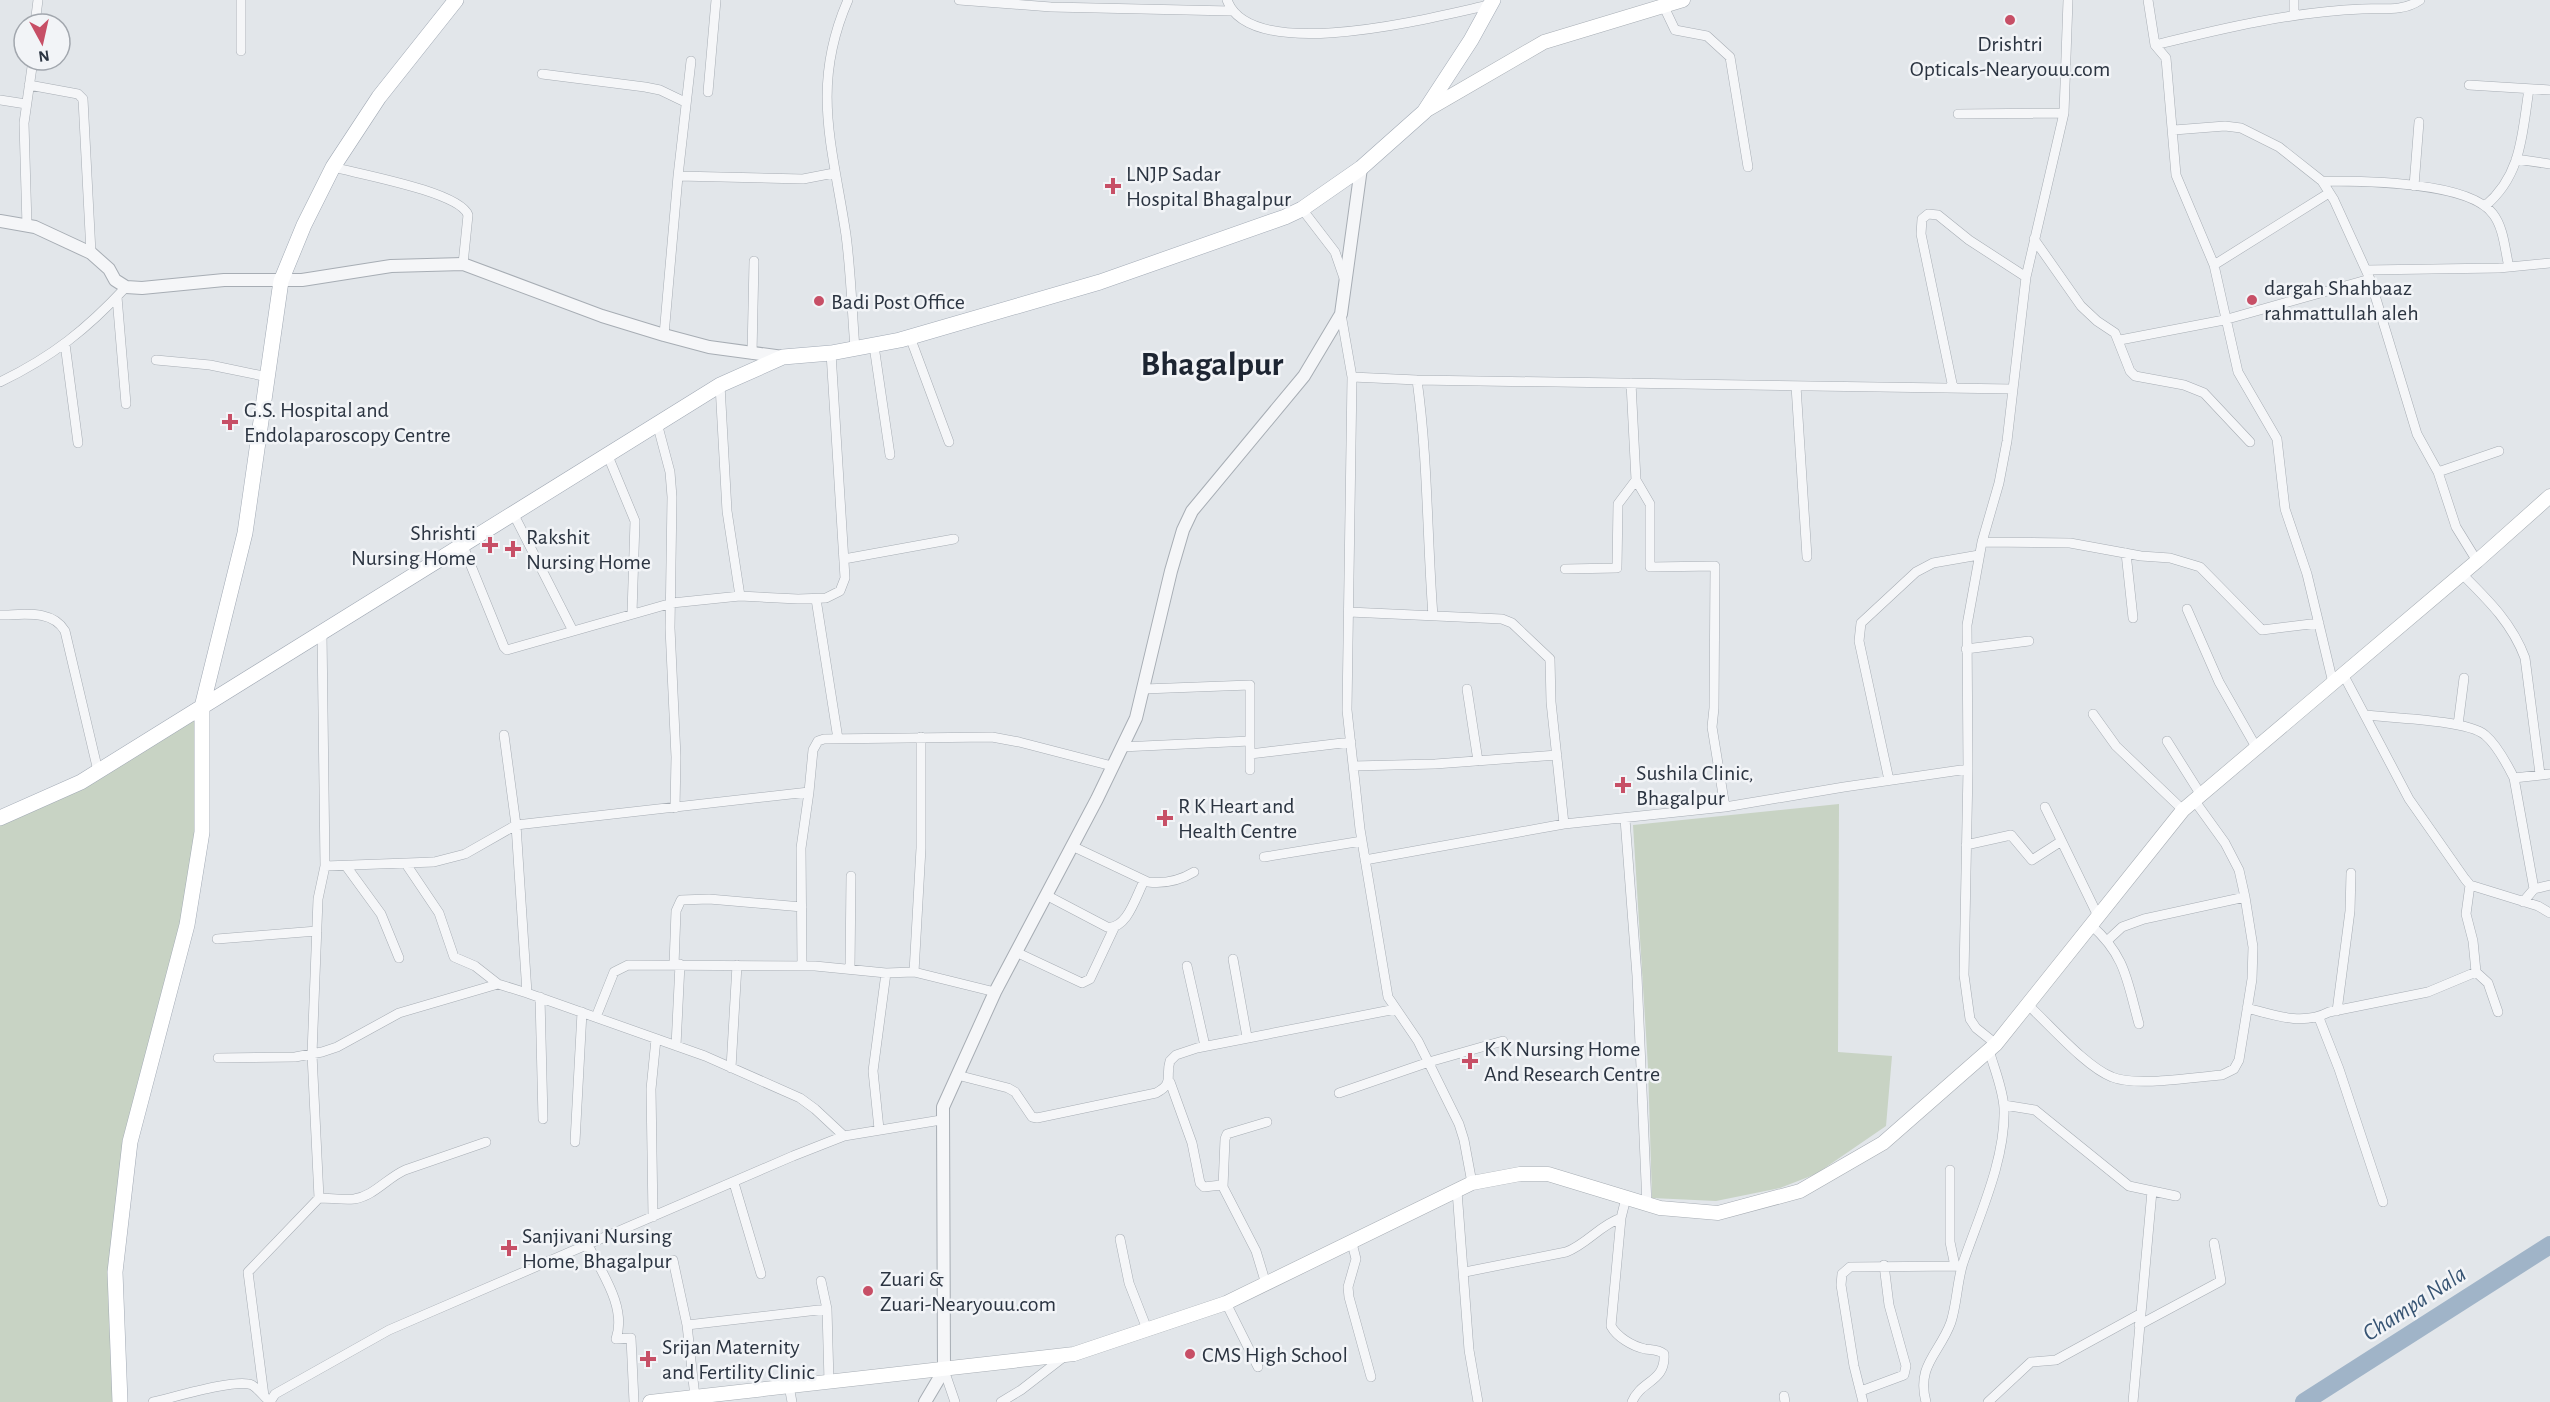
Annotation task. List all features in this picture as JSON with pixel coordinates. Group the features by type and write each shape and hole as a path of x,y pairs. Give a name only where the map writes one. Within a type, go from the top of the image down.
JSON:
{"main road":[{"path":"120,1402 115,1272 130,1142 188,925 202,832 202,708 244,533 281,281 304,225 333,167 379,97 456,0"},
{"path":"0,816 81,782 720,385 783,357 874,346 1100,282 1285,217 1302,209 1361,168 1424,112 1544,42 1683,0"},
{"path":"1424,112 1471,40 1491,3"},
{"path":"650,1402 1065,1356 1226,1303 1472,1183 1520,1174 1548,1174 1660,1208 1718,1213 1800,1191 1883,1143 1993,1047 2183,810 2462,574 2550,496"}],"street":[{"path":"241,0 241,51"},
{"path":"708,93 716,0"},
{"path":"848,0 833,41 827,73 826,113 848,254 855,350"},
{"path":"959,0 1154,5 1231,10"},
{"path":"1227,0 1231,10 1252,26 1269,32 1304,33 1344,32 1390,26 1491,3"},
{"path":"1926,1402 1923,1377 1928,1363 1950,1324 1959,1266 1999,1154 2004,1124 2004,1105 1993,1047 1970,1019 1964,975 1968,770 1966,650 1970,601 1979,555 1999,483 2026,277 2064,113 2068,0"},
{"path":"2148,0 2155,45 2166,58 2174,130 2176,176 2214,265 2224,320 2238,372 2277,439 2285,509 2338,678 2365,715 2409,799 2470,885 2546,909 2550,913"},
{"path":"2294,0 2294,14"},
{"path":"2155,45 2240,24 2294,14 2405,8 2420,0"},
{"path":"1664,7 1675,30 1707,36 1730,57 1748,167"},
{"path":"664,335 685,102 692,61"},
{"path":"31,72 24,123 31,227"},
{"path":"542,74 645,87 660,90 685,102"},
{"path":"29,85 78,94 83,99 91,253"},
{"path":"2469,85 2550,90"},
{"path":"2485,206 2500,193 2516,159 2529,89"},
{"path":"0,100 26,104"},
{"path":"1958,114 2064,113"},
{"path":"2414,186 2419,122"},
{"path":"2174,130 2225,126 2241,128 2278,147 2322,181 2330,193 2368,274 2417,434 2438,472 2456,527 2477,561"},
{"path":"2516,159 2550,164"},
{"path":"333,167 411,186 459,202 466,208 468,215 463,264"},
{"path":"955,1402 944,1370 944,1150 941,1120 943,1107 995,992 1136,718 1171,571 1183,530 1192,512 1304,376 1341,314 1361,168"},
{"path":"678,176 803,178 834,173"},
{"path":"2322,181 2414,186 2459,193 2485,206 2493,214 2500,227 2509,267"},
{"path":"2214,265 2330,193"},
{"path":"1302,209 1335,252 1346,287"},
{"path":"1953,388 1921,234 1922,219 1928,214 1938,215 1969,240 2026,277"},
{"path":"0,221 31,227 91,253 108,269 115,280 126,287 142,288 224,280 317,279 391,266 463,264 602,316 664,335 709,347 783,357"},
{"path":"2034,239 2081,306 2115,333 2120,340 2130,371 2135,376 2184,385 2205,393 2250,442"},
{"path":"752,354 754,261"},
{"path":"2120,340 2224,320 2368,274 2509,267 2550,262"},
{"path":"0,382 65,344 89,326 126,287"},
{"path":"117,297 126,404"},
{"path":"1341,314 1352,376 1347,710 1362,841 1388,997 1430,1062 1464,1140 1472,1183"},
{"path":"910,337 950,442"},
{"path":"65,344 78,443"},
{"path":"874,346 890,455"},
{"path":"463,546 507,650 672,603 740,596 816,599 834,596 840,591 844,578 844,559 831,353"},
{"path":"156,360 210,365 268,377"},
{"path":"1352,376 1418,380 2013,389"},
{"path":"1418,380 1423,418 1433,616"},
{"path":"1631,383 1636,480 1650,504 1650,567 1715,566 1712,727 1725,807"},
{"path":"720,385 727,511 740,596"},
{"path":"1796,386 1807,557"},
{"path":"657,423 672,485 670,628 676,757 675,808"},
{"path":"2438,472 2499,451"},
{"path":"608,456 635,521 632,613"},
{"path":"1565,568 1617,568 1618,504 1636,480"},
{"path":"514,515 573,632"},
{"path":"844,559 954,539"},
{"path":"1982,542 2070,543 2170,558 2200,567 2262,630 2319,623"},
{"path":"2126,553 2133,618"},
{"path":"1889,780 1859,641 1861,623 1916,572 1933,563 1979,555"},
{"path":"2462,574 2506,619 2525,658 2545,774 2514,778"},
{"path":"816,599 838,739"},
{"path":"2187,609 2220,682 2256,747"},
{"path":"1349,612 1502,619 1512,623 1551,659 1551,702 1564,824"},
{"path":"0,615 50,617 59,622 65,631 98,771"},
{"path":"268,1400 248,1272 319,1198 312,1054 318,899 325,866 322,633"},
{"path":"1966,650 2029,641"},
{"path":"2458,725 2464,678"},
{"path":"1144,689 1250,685 1250,770"},
{"path":"1467,689 1478,761"},
{"path":"2092,714 2116,746 2183,810"},
{"path":"2365,715 2458,725 2474,728 2486,735 2514,778 2534,889"},
{"path":"504,735 516,825 527,993"},
{"path":"802,966 801,848 815,745 824,739 969,736 1001,739 1112,766"},
{"path":"914,972 922,820 921,737"},
{"path":"1121,747 1250,741"},
{"path":"2028,1005 2097,1070 2114,1078 2133,1081 2222,1075 2234,1068 2239,1060 2252,979 2253,947 2239,870 2167,741"},
{"path":"1250,754 1351,742"},
{"path":"1353,766 1557,756"},
{"path":"1365,860 1564,824 1725,807 1889,780 1968,770"},
{"path":"325,866 434,862 465,854 516,825 809,792"},
{"path":"2045,807 2094,921 2108,940 2125,971 2139,1024"},
{"path":"1625,819 1637,976 1647,1205"},
{"path":"1966,845 2011,835 2032,860 2060,842"},
{"path":"1264,857 1362,841"},
{"path":"1072,846 1144,881 1161,884 1183,878 1194,872"},
{"path":"406,864 439,913 454,957 475,966 498,984 676,1046 800,1098 844,1136"},
{"path":"346,866 381,914 399,958"},
{"path":"2337,1011 2350,911 2351,873"},
{"path":"850,968 851,876"},
{"path":"1046,895 1107,927 1114,928 1120,926 1125,919 1144,881"},
{"path":"2470,885 2466,914 2473,941 2476,972 2488,982 2498,1012"},
{"path":"2523,902 2534,889 2550,885"},
{"path":"2108,940 2122,927 2144,919 2245,897"},
{"path":"676,1046 676,911 681,900 709,899 801,907"},
{"path":"1016,952 1082,983 1090,979 1114,928"},
{"path":"217,939 317,931"},
{"path":"1233,959 1246,1037"},
{"path":"596,1017 611,980 618,969 628,965 802,966 850,968 886,973 914,972 995,992"},
{"path":"731,1068 738,965"},
{"path":"1186,966 1205,1046"},
{"path":"2247,1008 2293,1020 2319,1018 2337,1011 2428,992 2476,972"},
{"path":"879,1129 873,1071 886,973"},
{"path":"218,1058 295,1057 312,1054 337,1047 399,1013 498,984"},
{"path":"540,997 543,1119"},
{"path":"1224,1187 1221,1185 1204,1187 1200,1183 1192,1143 1170,1082 1170,1061 1176,1055 1205,1046 1396,1009"},
{"path":"575,1142 582,1012"},
{"path":"2319,1018 2339,1069 2383,1202"},
{"path":"653,1217 651,1080 656,1039"},
{"path":"1339,1093 1430,1062 1503,1041"},
{"path":"957,1075 1016,1092 1032,1117 1037,1118 1156,1093 1170,1082"},
{"path":"2004,1105 2035,1110 2129,1186 2176,1196"},
{"path":"268,1400 389,1330 844,1136 941,1120"},
{"path":"1266,1284 1256,1251 1224,1187 1227,1134 1267,1122"},
{"path":"319,1198 354,1199 368,1194 405,1170 486,1142"},
{"path":"1950,1170 1950,1242 1959,1266"},
{"path":"734,1183 761,1274"},
{"path":"1457,1191 1465,1272 1469,1350 1478,1402"},
{"path":"2133,1402 2152,1191"},
{"path":"1626,1198 1621,1218 1611,1326 1614,1331 1636,1346 1661,1351 1664,1354 1661,1372 1635,1394 1632,1402"},
{"path":"1465,1272 1566,1252 1580,1246 1607,1222 1621,1218"},
{"path":"1120,1239 1129,1283 1147,1329"},
{"path":"1352,1243 1356,1259 1349,1279 1349,1297 1371,1377"},
{"path":"2139,1325 2221,1281 2214,1243"},
{"path":"588,1245 616,1302 620,1328 616,1339 631,1338 634,1402"},
{"path":"673,1260 687,1325 695,1396"},
{"path":"1861,1391 1904,1375 1906,1366 1889,1305 1884,1265"},
{"path":"1863,1402 1854,1366 1841,1285 1842,1274 1850,1267 1959,1266"},
{"path":"821,1281 827,1309 829,1382"},
{"path":"1226,1303 1258,1367"},
{"path":"687,1325 827,1309"},
{"path":"1988,1402 2031,1362 2056,1360 2140,1314"},
{"path":"1001,1402 1021,1390 1065,1356"},
{"path":"926,1402 944,1370"},
{"path":"153,1402 226,1385 241,1384 251,1385 268,1400"},
{"path":"789,1386 792,1402"}],"green space":[{"path":"202,707 202,832 130,1142 115,1272 118,1402 0,1402 0,823"},
{"path":"1839,804 1838,1052 1892,1056 1886,1126 1816,1174 1780,1188 1716,1201 1652,1198 1648,1067 1633,825"}],"waterway":[{"name":"Champa Nala","path":"2304,1402 2550,1245"}],"place":[{"name":"Drishtri Opticals-Nearyouu.com","path":"2010,20"},
{"name":"LNJP Sadar Hospital Bhagalpur","path":"1113,186"},
{"name":"dargah Shahbaaz rahmattullah aleh","path":"2252,300"},
{"name":"Badi Post Office","path":"819,301"},
{"name":"G.S. Hospital and Endolaparoscopy Centre","path":"230,422"},
{"name":"Shrishti Nursing Home","path":"490,545"},
{"name":"Rakshit Nursing Home","path":"513,549"},
{"name":"Sushila Clinic, Bhagalpur","path":"1623,785"},
{"name":"R K Heart and Health Centre","path":"1165,818"},
{"name":"K K Nursing Home And Research Centre","path":"1470,1061"},
{"name":"Sanjivani Nursing Home, Bhagalpur","path":"509,1248"},
{"name":"Zuari & Zuari-Nearyouu.com","path":"868,1291"},
{"name":"CMS High School","path":"1190,1354"},
{"name":"Srijan Maternity and Fertility Clinic","path":"648,1359"}],"district":[{"name":"Bhagalpur","path":"1212,363"}]}
